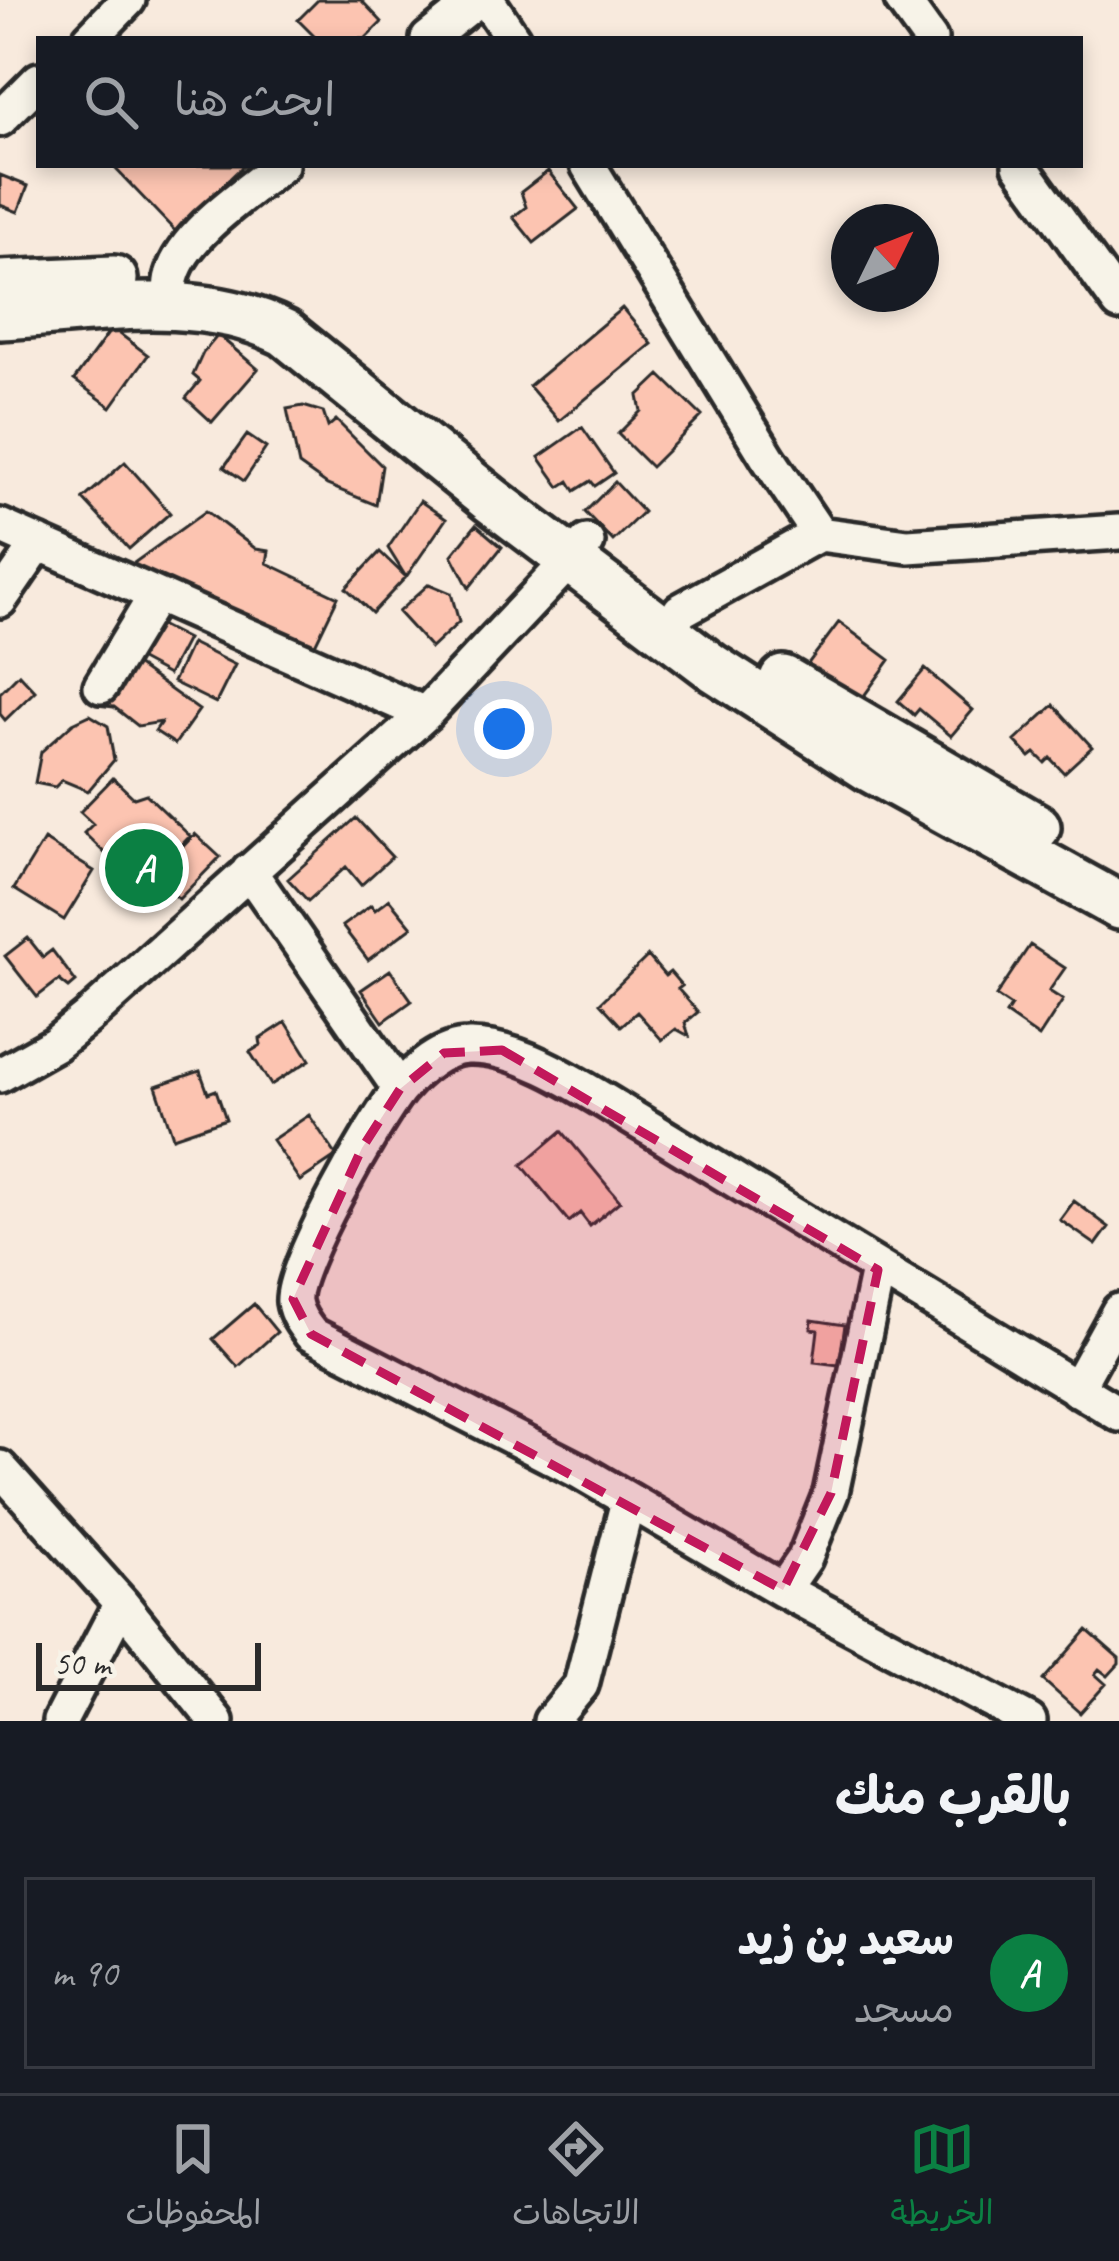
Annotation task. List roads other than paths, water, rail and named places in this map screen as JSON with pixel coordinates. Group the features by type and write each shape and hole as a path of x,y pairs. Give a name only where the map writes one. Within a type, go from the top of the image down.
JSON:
{"street":[{"path":"93,36 128,0"},
{"path":"432,36 477,0"},
{"path":"487,0 511,36"},
{"path":"902,0 928,36"},
{"path":"0,119 36,83"},
{"path":"171,291 186,250 216,218 277,168"},
{"path":"590,168 819,534"},
{"path":"1022,168 1119,303"},
{"path":"0,284 252,291 290,308 460,435 579,552 778,712 869,768 1119,906"},
{"path":"0,316 171,291"},
{"path":"0,526 425,714"},
{"path":"680,611 819,534 908,546 1119,532"},
{"path":"0,601 39,543"},
{"path":"579,552 788,682 1043,831 1119,870"},
{"path":"0,1075 55,1044 425,714 579,552"},
{"path":"101,686 155,595"},
{"path":"249,871 400,1088"},
{"path":"1029,1721 783,1590 579,1472 358,1361 311,1334 293,1299 362,1148 400,1088 444,1053 465,1046 502,1050 584,1090 1119,1414"},
{"path":"783,1590 806,1558 831,1493 878,1270"},
{"path":"1076,1389 1119,1311"},
{"path":"0,1468 121,1603 215,1721"},
{"path":"551,1721 569,1704 588,1664 628,1502"},
{"path":"60,1721 121,1603"}],"place":[{"name":"سعيد بن زيد","path":"144,868"}]}
